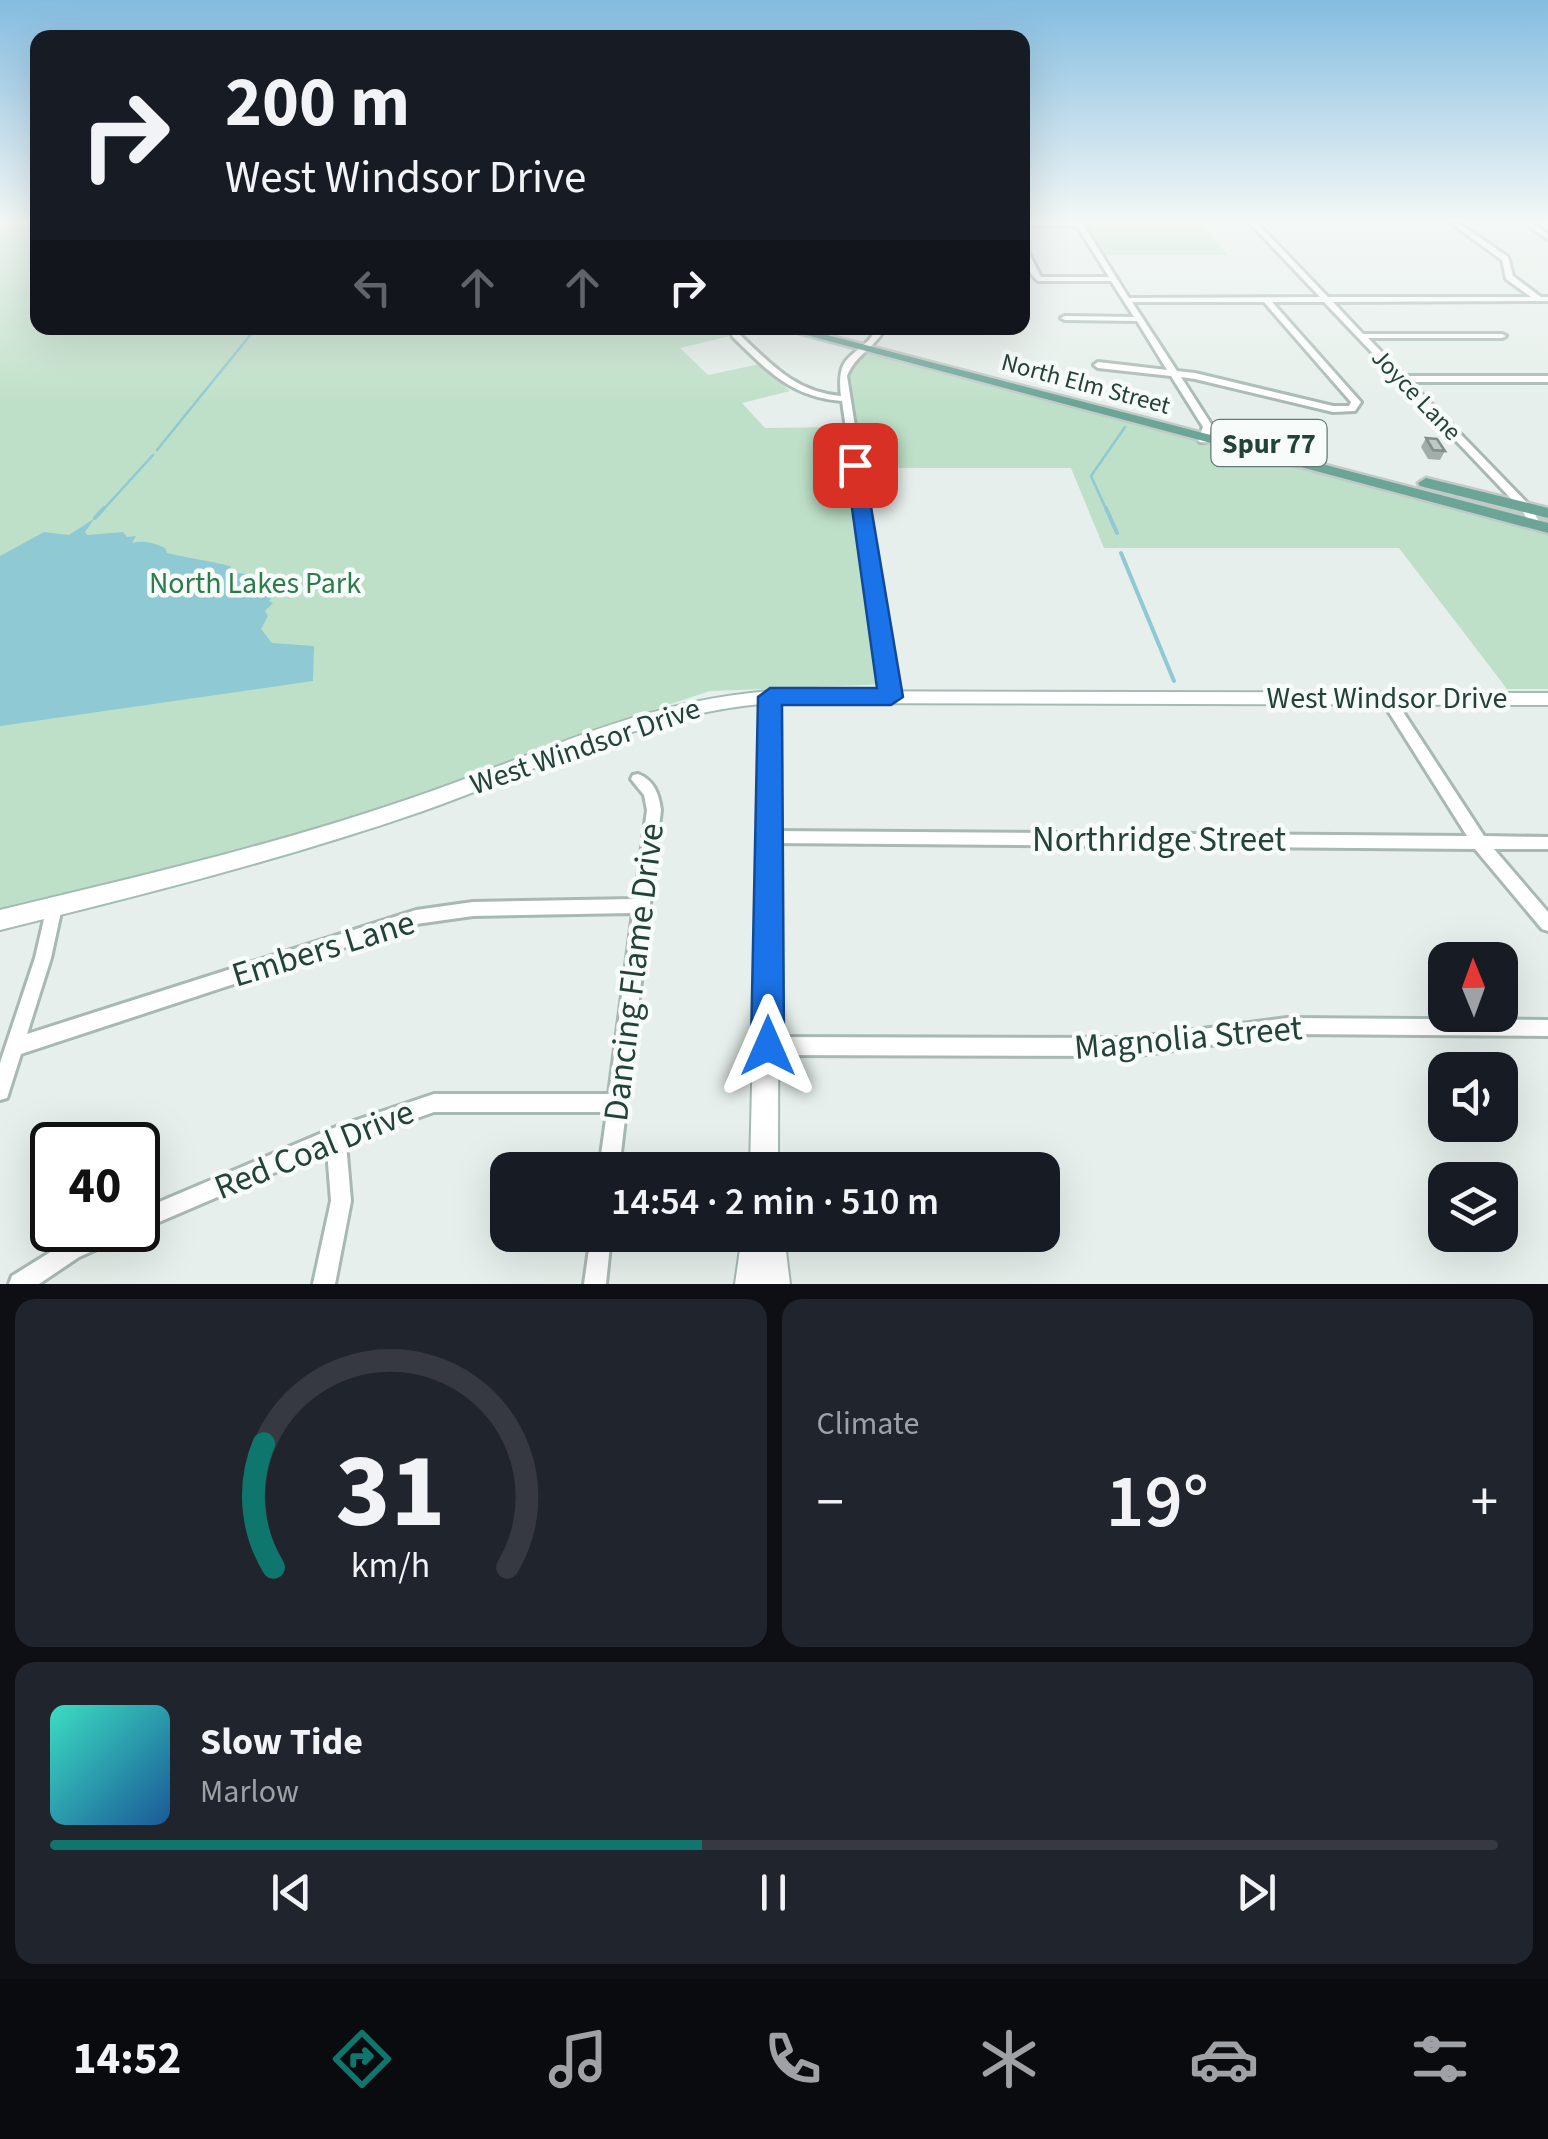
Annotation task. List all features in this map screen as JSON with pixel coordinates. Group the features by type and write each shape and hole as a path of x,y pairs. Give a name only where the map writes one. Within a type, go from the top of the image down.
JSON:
{"main road":[{"name":"North Elm Street","path":"848,335 873,338 1205,434 1544,522"},
{"name":"North Elm Street","path":"1205,434 1526,508 1544,522"}],"street":[{"path":"1115,283 1205,434"},
{"name":"Joyce Lane","path":"1310,283 1526,508"},
{"path":"1518,283 1545,301"},
{"path":"1126,300 1545,301"},
{"path":"1098,364 1195,376 1333,409 1352,410 1356,402 1267,301"},
{"path":"1065,318 1137,318"},
{"path":"736,335 792,388 812,396 846,400"},
{"path":"1361,336 1502,336"},
{"path":"873,338 844,369 891,697"},
{"path":"1403,379 1548,379"},
{"path":"765,1152 770,697"},
{"name":"West Windsor Drive","path":"0,920 302,842 420,804 684,706 770,697 1548,698"},
{"path":"1387,698 1479,842 1548,924"},
{"name":"Dancing Flame Drive","path":"611,1152 654,810 651,793 638,780"},
{"name":"Northridge Street","path":"769,837 1548,842"},
{"name":"Embers Lane","path":"15,1046 416,917 473,909 640,906"},
{"path":"0,1091 43,958 54,907"},
{"name":"Magnolia Street","path":"768,1046 1132,1047 1288,1026 1548,1028"},
{"name":"Red Coal Drive","path":"160,1212 336,1136 434,1103 616,1103"},
{"path":"324,1284 340,1221 341,1161 336,1136"},
{"path":"20,1284 69,1252"},
{"path":"595,1284 599,1252"},
{"path":"750,1284 754,1252"},
{"path":"772,1252 775,1284"}],"green space":[{"name":"North Lakes Park","path":"0,283 30,283 30,335 729,335 680,348 708,375 760,364 790,391 742,403 765,428 842,427 889,684 710,691 598,728 505,767 259,848 0,912"},
{"path":"867,352 1548,532 1548,689 1507,689 1399,548 1104,548 1071,468 860,468 846,377 850,362"}],"water":[{"path":"95,518 85,532 87,535 123,532 127,537 136,536 132,543 153,543 167,553 230,566 234,573 263,575 276,582 280,586 269,601 273,603 265,611 268,616 261,629 272,643 314,646 313,681 0,726 0,556 44,532 69,535"}],"building":[{"path":"1426,438 1437,439 1445,451 1433,450"}],"waterway":[{"path":"157,450 250,335"},
{"path":"1107,511 1091,476 1125,427"},
{"path":"102,511 153,455"},
{"path":"95,518 104,508"},
{"path":"1106,508 1117,533"},
{"path":"1121,553 1174,681"}],"route":[{"path":"768,1046 770,697 891,697 855,465"}]}
